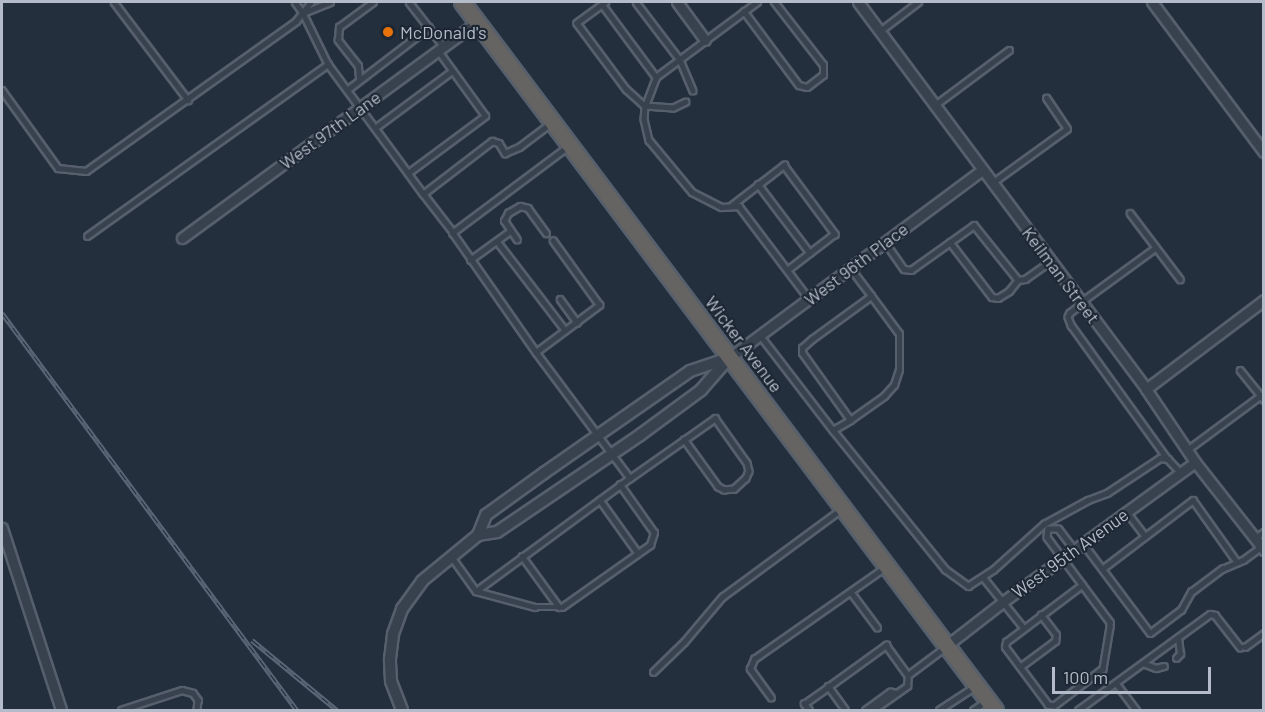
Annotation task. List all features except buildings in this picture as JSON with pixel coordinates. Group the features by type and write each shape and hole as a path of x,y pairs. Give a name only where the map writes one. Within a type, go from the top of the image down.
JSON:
{"highway":[{"name":"Wicker Avenue","path":"462,2 991,705"}],"street":[{"path":"677,2 705,40"},
{"name":"Keilman Street","path":"858,2 1146,389 1195,462 1262,548"},
{"path":"1158,4 1263,152"},
{"name":"West 97th Lane","path":"182,238 477,22"},
{"name":"West 96th Place","path":"402,711 391,681 390,659 393,634 402,609 422,582 450,555 478,535 496,532 700,390 729,358 982,170"},
{"path":"1146,389 1263,300"},
{"name":"West 96th Place","path":"478,535 486,515 598,435 690,371 729,358"},
{"name":"West 95th Avenue","path":"946,646 1062,558 1195,462"},
{"path":"2,528 61,711"}],"lane":[{"path":"114,2 188,100"},
{"path":"294,2 303,13 328,64 346,90 453,233 536,352 630,478"},
{"path":"2,90 58,168 68,171 92,168 296,21 311,2"},
{"path":"303,13 330,2"},
{"path":"359,78 358,66 338,40 339,27 373,2"},
{"path":"408,173 485,116 452,71 429,27 409,2"},
{"path":"636,2 680,60 693,90"},
{"path":"757,2 656,77 645,106 644,119 649,141 692,192 721,207 740,206 809,299"},
{"path":"744,11 800,85 807,87 823,75 823,65 774,2"},
{"path":"880,31 918,2"},
{"path":"656,77 604,3 577,22 626,89 645,106 673,108 686,102"},
{"path":"346,90 429,27"},
{"path":"935,105 1009,50"},
{"path":"87,236 328,64"},
{"path":"375,128 452,71"},
{"path":"992,183 1067,129 1046,98"},
{"path":"423,194 492,141 499,143 506,153 519,147 552,122"},
{"path":"453,233 570,145"},
{"path":"732,205 784,165 835,234 788,270"},
{"path":"758,184 810,253"},
{"path":"518,240 510,231 505,217 514,209 524,205 546,233"},
{"path":"1130,213 1180,279"},
{"path":"885,242 904,269 911,270 974,225 1018,280"},
{"path":"470,260 510,231"},
{"path":"496,241 565,330"},
{"path":"536,352 599,305 552,241"},
{"path":"950,242 992,297 998,298 1009,291 1018,280 1025,279 1051,261"},
{"path":"1155,248 1081,303 1068,317 1071,325 1168,459 1181,472"},
{"path":"833,430 884,396 894,385 899,370 899,334 850,268"},
{"path":"850,420 802,353 802,348 871,296"},
{"path":"560,299 577,322"},
{"path":"760,335 945,569 968,586 983,577 1044,524 1088,500 1107,493 1160,458 1168,459"},
{"path":"1187,450 1262,398 1240,369"},
{"path":"476,591 620,485 715,418 747,463 749,471 746,478 734,489 724,490 718,487 684,440"},
{"path":"450,555 476,591 535,607 559,607 654,540 654,533 620,485"},
{"path":"600,500 638,553"},
{"path":"1102,569 1193,500 1237,562"},
{"path":"653,672 684,642 722,597 843,508"},
{"path":"1127,511 1146,536"},
{"path":"1044,524 1048,529 1047,537 1110,622 1103,669 1054,706 1048,705 1005,647 1006,642 1023,627 1082,585"},
{"path":"1048,529 1058,529 1074,550"},
{"path":"1255,538 1263,532"},
{"path":"1083,543 1150,633 1181,610 1191,592 1222,569 1262,548"},
{"path":"522,556 559,607"},
{"path":"771,698 750,669 754,659 887,567"},
{"path":"983,577 1023,627"},
{"path":"851,592 877,627"},
{"path":"1078,711 1210,614 1215,615 1240,646 1245,647 1263,633"},
{"path":"1020,667 1055,640 1056,635 1041,615"},
{"path":"1176,658 1179,654 1178,638"},
{"path":"809,711 804,704 886,645 908,675 907,686 873,711"},
{"path":"908,675 946,646"},
{"path":"1143,663 1156,668 1164,666"},
{"path":"1116,683 1136,711"},
{"path":"939,711 976,686"},
{"path":"828,687 845,711"},
{"path":"121,711 182,690 193,693 198,700 197,711"},
{"path":"865,711 890,692 897,693"},
{"path":"1088,704 1092,711"},
{"path":"973,711 991,705"}],"railway":[{"path":"2,313 297,710"},
{"path":"252,640 337,710"}],"place":[{"name":"McDonald's","path":"388,32"}]}
